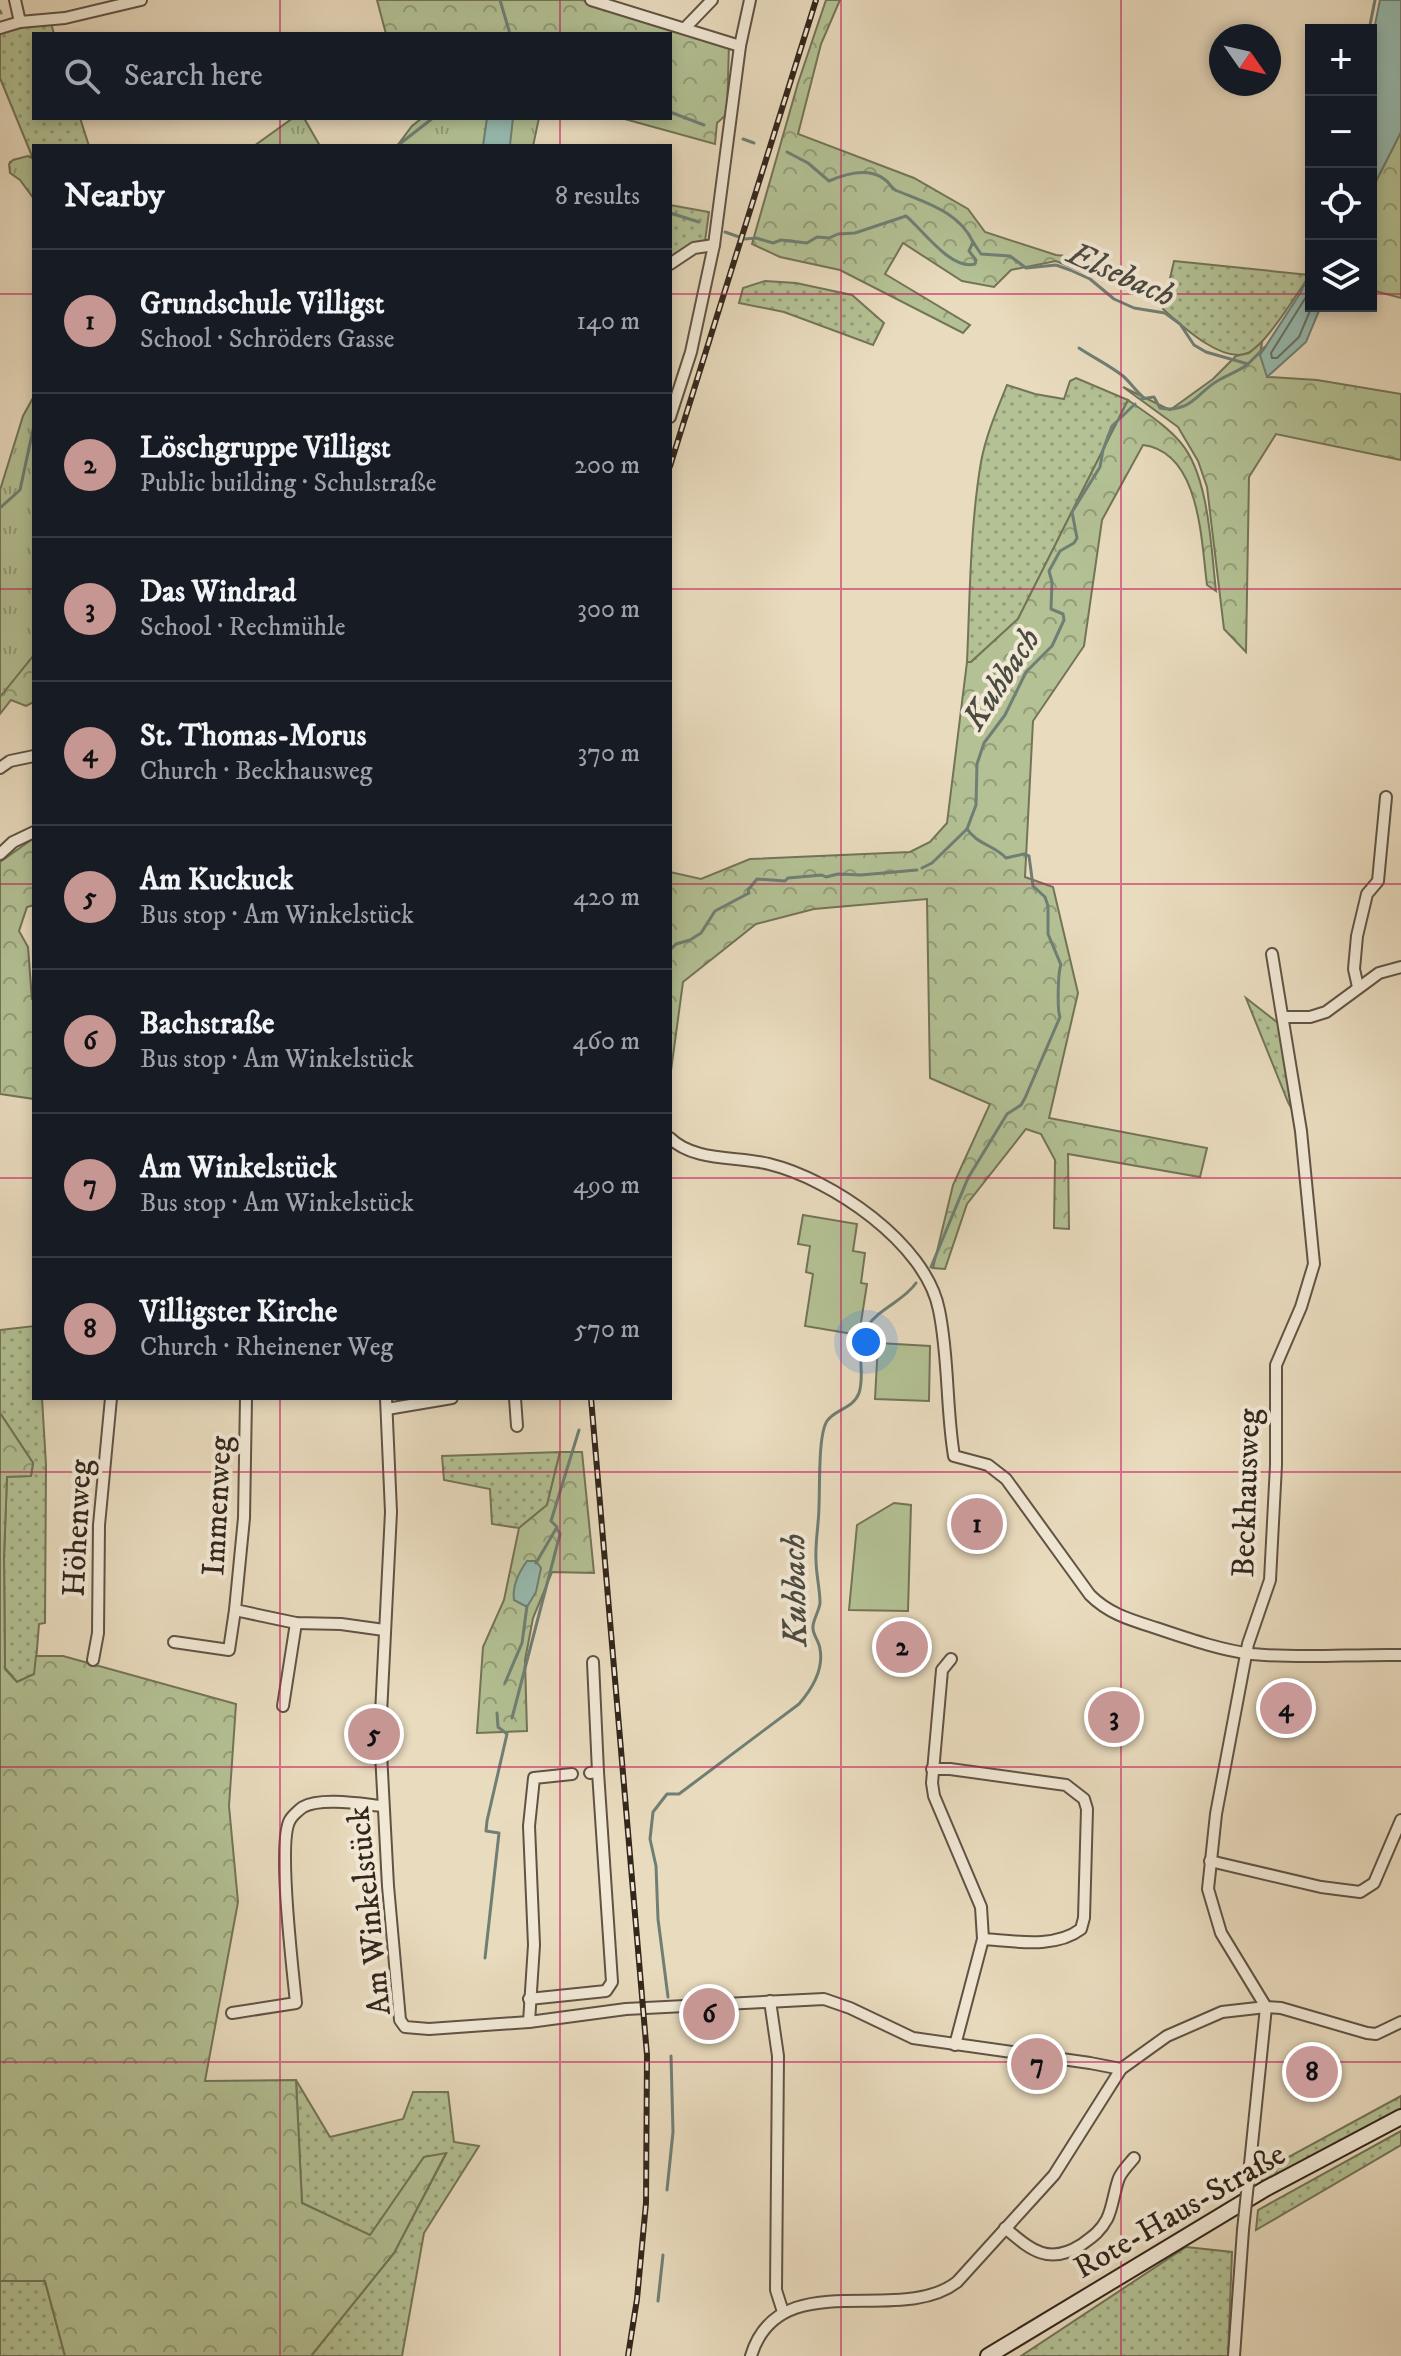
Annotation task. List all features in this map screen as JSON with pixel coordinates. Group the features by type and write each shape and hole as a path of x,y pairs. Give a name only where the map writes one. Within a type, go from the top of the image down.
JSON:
{"main road":[{"name":"Rote-Haus-Straße","path":"988,2356 1265,2189 1401,2117"}],"street":[{"path":"15,0 20,22"},
{"path":"0,28 20,22 65,18 141,0"},
{"path":"594,0 740,46"},
{"path":"685,28 712,0"},
{"path":"672,411 691,352 714,245 740,46 750,0"},
{"path":"672,263 694,248 714,245"},
{"path":"0,768 10,761 32,756"},
{"path":"1358,987 1354,969 1357,936 1367,894 1378,881 1386,797"},
{"path":"0,854 13,842 32,833"},
{"name":"Beckhausweg","path":"1266,2007 1221,1933 1208,1889 1216,1814 1248,1644 1266,1596 1274,1552 1276,1365 1301,1307 1314,1264 1301,1131 1272,954"},
{"path":"1284,1017 1310,1017 1326,1012 1379,973 1401,967"},
{"path":"672,1139 689,1150 778,1166 835,1190 880,1225 922,1269 932,1286 940,1311 954,1456 988,1465 1006,1479 1101,1606 1164,1631 1248,1653 1275,1656 1401,1655"},
{"name":"Höhenweg","path":"93,1660 98,1633 99,1525 111,1400"},
{"name":"Immenweg","path":"246,1400 244,1518 235,1610 296,1623 341,1624 384,1630"},
{"path":"386,1404 430,1400"},
{"path":"515,1400 517,1426"},
{"name":"Am Winkelstück","path":"386,1404 391,1512 380,1734 382,1806 400,2020 405,2027 429,2029 529,2022 626,2009 815,1999 834,2002 913,2038 1121,2069"},
{"path":"174,1642 229,1650 235,1610"},
{"path":"283,1706 296,1623"},
{"path":"951,1659 942,1670 932,1769 934,1796 981,1907 983,1939 955,2045"},
{"path":"529,1999 606,1991 612,1982 594,1772 593,1662"},
{"path":"932,1769 1066,1785 1084,1799 1087,1809 1084,1918 1081,1929 1073,1935 1049,1941 983,1939"},
{"path":"529,2022 534,1945 529,1826 534,1778 572,1774"},
{"path":"232,2013 296,2003 286,1872 285,1842 289,1821 305,1806 338,1802 382,1806"},
{"path":"1210,1861 1321,1887 1360,1892 1374,1883 1401,1820"},
{"path":"770,2001 778,2056 776,2290 783,2312"},
{"path":"1234,2356 1243,2230 1266,2007"},
{"path":"751,2356 764,2326 783,2312 847,2300 927,2298 946,2291 1054,2175 1121,2069 1167,2036 1198,2021 1242,2008 1281,2008 1376,2034 1401,2022"},
{"path":"1005,2228 1043,2255 1057,2255 1074,2249 1098,2233 1108,2217 1120,2175 1134,2158"}],"green space":[{"path":"377,0 582,0 729,44 727,114 717,123 715,144 628,120 672,120 672,32 385,32"},
{"path":"826,0 840,0 821,44 798,134 914,178 968,209 985,232 1088,262 1083,272 1056,261 1011,270 994,287 962,281 903,243 885,274 970,325 963,333 840,270 780,257 752,244 798,83"},
{"path":"51,23 53,32 32,32 32,120 81,120 88,144 32,144 32,156 0,78 0,30"},
{"path":"290,120 305,120 319,144 257,144"},
{"path":"420,120 539,120 533,144 398,144"},
{"path":"1401,132 1401,298 1377,292 1377,179"},
{"path":"28,156 32,158 32,196 20,180 10,173 9,164"},
{"path":"32,156 32,191 12,170 10,162"},
{"path":"672,205 709,212 705,241 672,257"},
{"path":"1174,261 1305,274 1305,282 1281,318 1248,353 1238,355 1214,348 1163,309"},
{"path":"765,281 796,283 852,295 884,323 873,345 784,312 739,303 743,288"},
{"path":"1262,342 1260,355 1268,377 1317,380 1401,394 1401,460 1276,434 1249,477 1246,652 1224,629 1207,487 1198,461 1178,427 1123,387 1170,410 1213,379 1236,356 1249,353"},
{"path":"1076,378 1128,400 1018,619 971,662 967,662 977,487 983,452 996,413 1007,385 1064,399 1070,381"},
{"path":"32,400 32,657 0,697 0,490 23,416"},
{"path":"1128,400 1181,443 1198,474 1207,513 1216,591 1207,585 1199,522 1187,480 1176,463 1162,451 1143,445 1102,520 1084,646 1033,721 1025,877 1053,887 1078,993 1049,1118 1207,1148 1200,1177 1068,1154 1069,1229 1054,1228 1055,1160 1041,1134 1026,1129 967,1204 945,1269 933,1268 953,1185 990,1104 930,1078 927,899 814,909 756,924 683,982 672,1063 672,872 701,879 750,859 910,852 930,842 947,823 967,662 971,662 1018,619"},
{"path":"32,633 32,703 26,706 11,700 0,714 0,679"},
{"path":"32,839 32,906 27,907 19,931 28,947 32,999 32,1099 0,1094 0,862"},
{"path":"1246,998 1282,1026 1296,1117 1288,1102"},
{"path":"803,1215 857,1224 853,1251 865,1253 861,1283 867,1284 859,1335 805,1326 813,1274 806,1272 810,1246 798,1244"},
{"path":"32,1326 32,1400 42,1400 46,1465 45,1623 39,1624 35,1674 17,1682 5,1668 7,1476 31,1476 33,1463 0,1413 0,1330"},
{"path":"878,1343 930,1346 929,1401 875,1399"},
{"path":"0,1413 33,1463 31,1476 7,1477 5,1669 17,1682 34,1674 36,1656 63,1656 236,1704 229,1806 238,1902 205,2081 296,2080 302,2203 370,2235 424,2157 446,2153 394,2253 311,2356 65,2356 45,2281 0,2281"},
{"path":"560,1452 547,1505 519,1528 492,1524 490,1489 444,1480 442,1456"},
{"path":"560,1452 582,1452 594,1573 552,1572 533,1618 525,1660 527,1731 477,1733 483,1647 504,1600 519,1528 547,1505"},
{"path":"894,1503 911,1505 908,1611 849,1610 857,1525"},
{"path":"296,2080 330,2137 403,2119 413,2092 448,2092 454,2142 479,2146 424,2233 402,2356 311,2356 394,2253 446,2154 424,2157 370,2236 302,2203"},
{"path":"1401,2096 1401,2109 1262,2185 1261,2172"},
{"path":"1401,2131 1401,2145 1256,2230 1258,2210"},
{"path":"1186,2247 1232,2252 1228,2356 1021,2356"},
{"path":"0,2281 45,2281 65,2356 0,2356"}],"water":[{"path":"1380,0 1401,0 1401,132 1377,179 1377,24"},
{"path":"487,120 513,120 510,144 483,144"},
{"path":"1305,283 1305,312 1318,312 1306,342 1267,377 1260,355"},
{"path":"527,1561 536,1561 541,1568 536,1592 527,1607 514,1600 514,1590"}],"waterway":[{"path":"500,0 509,32"},
{"name":"Elsebach","path":"1370,24 1375,0"},
{"path":"672,113 704,125"},
{"path":"400,144 430,120"},
{"path":"743,139 754,143"},
{"path":"787,152 808,163 829,181 856,173 880,177 893,189 949,215 973,242"},
{"name":"Elsebach","path":"672,214 699,222"},
{"name":"Elsebach","path":"725,232 773,243 781,240 807,243 817,237 855,233 906,216 956,261 975,264 976,260 969,251 973,242 981,254 1010,256 1026,268 1056,265 1090,279 1114,299 1134,308 1165,313 1180,324 1194,345 1206,352 1248,364 1265,347"},
{"path":"1079,348 1123,376 1142,396"},
{"name":"Kuhbach","path":"1141,399 1154,397 1160,408 1179,408 1248,364"},
{"name":"Kuhbach","path":"931,1267 968,1178 1007,1114 1021,1105 1060,1017 1058,991 1061,965 1048,934 1045,897 1033,886 1029,856 1024,854 1006,858 967,829 976,805 977,764 984,743 1005,715 1026,672 1052,646 1064,620 1063,614 1051,609 1052,582 1049,571 1060,551 1077,538 1072,512 1100,467 1112,426 1135,404"},
{"name":"Elsebach","path":"0,508 20,490 32,434"},
{"path":"922,868 932,863 967,829"},
{"path":"672,948 701,933 715,911 749,893 757,879 785,881 788,878 822,875 917,870"},
{"name":"Kuhbach","path":"668,1997 658,1919 656,1866 650,1839 653,1812 667,1794 679,1794 799,1704 816,1679 821,1657 813,1626 820,1603 816,1553 824,1428 830,1417 853,1402 859,1393 861,1344 867,1327 916,1283"},
{"path":"536,1563 557,1527 551,1521 579,1430"},
{"path":"512,1718 560,1534 557,1529"},
{"path":"505,1683 522,1643 527,1606"},
{"path":"485,1958 499,1833 486,1831 507,1734 498,1727 497,1713"},
{"name":"Kuhbach","path":"667,2190 673,2132 671,2056"},
{"name":"Kuhbach","path":"658,2301 663,2255"}],"railway":[{"path":"672,460 816,0"},
{"path":"591,1400 647,2055 646,2203 628,2356"}],"place":[{"name":"Grundschule Villigst","path":"977,1524"},
{"name":"Löschgruppe Villigst","path":"902,1647"},
{"name":"St. Thomas-Morus","path":"1286,1708"},
{"name":"Das Windrad","path":"1114,1717"},
{"name":"Am Kuckuck","path":"374,1734"},
{"name":"Bachstraße","path":"709,2014"},
{"name":"Am Winkelstück","path":"1037,2064"},
{"name":"Villigster Kirche","path":"1312,2072"}]}
